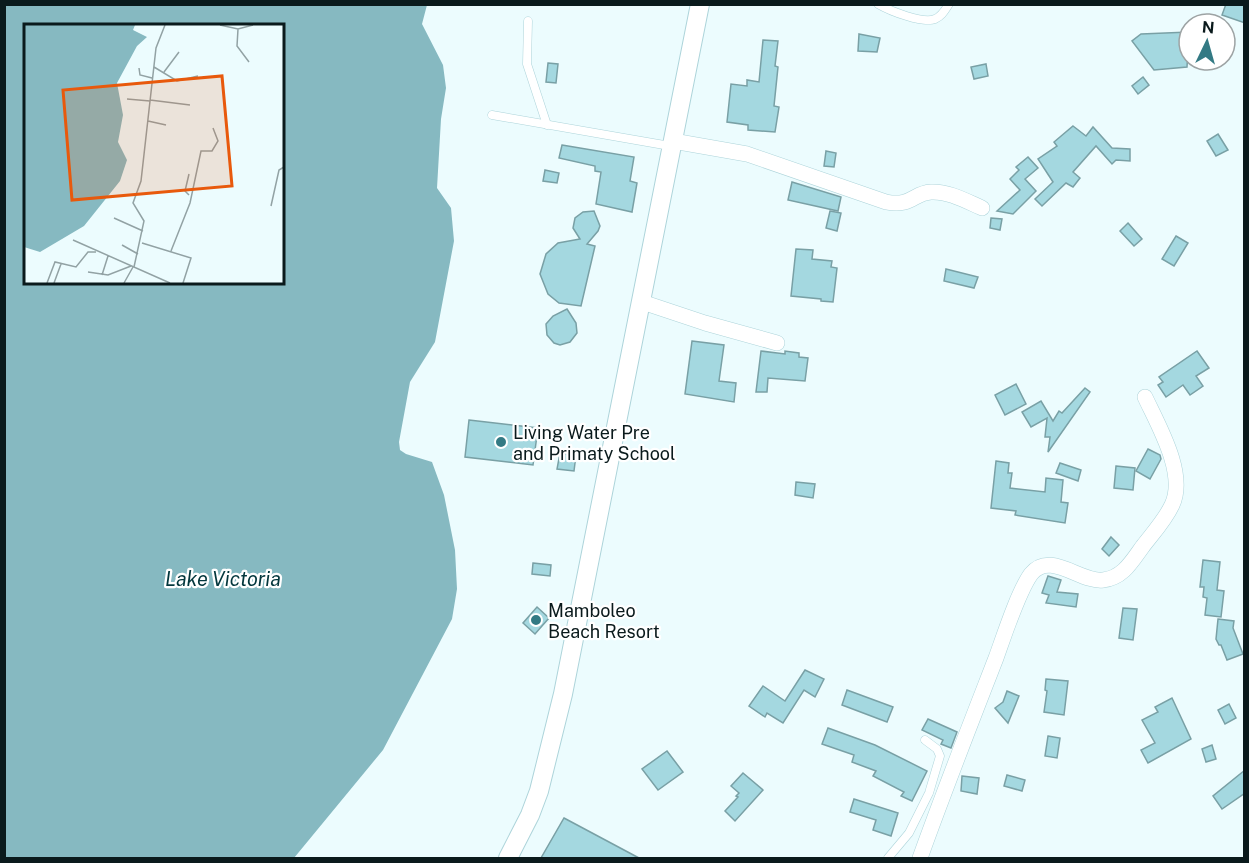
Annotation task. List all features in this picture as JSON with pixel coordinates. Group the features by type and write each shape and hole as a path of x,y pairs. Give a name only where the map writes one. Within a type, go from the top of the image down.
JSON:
{"street":[{"path":"508,858 530,815 548,762 700,4"},
{"path":"672,144 747,154 886,202 896,204 908,202 929,192 944,193 982,208"},
{"path":"642,302 777,343"},
{"path":"920,858 1013,614 1031,574 1038,568 1049,566 1065,568 1085,578 1101,581 1116,577 1128,567 1172,504 1176,490 1173,468 1162,434 1145,398"}],"lane":[{"path":"879,4 893,11 928,21 939,17 949,4"},
{"path":"528,21 527,64 547,125"},
{"path":"492,115 672,144"},
{"path":"888,858 909,832 929,793 940,756 937,748 925,740"}],"water":[{"name":"Lake Victoria","path":"5,4 427,5 422,24 443,65 446,88 441,119 437,188 451,208 454,241 435,342 410,382 399,442 400,450 406,454 432,462 444,495 455,550 457,589 452,619 383,750 294,858 5,858"}],"building":[{"path":"1226,4 1245,4 1245,23 1237,20 1237,12 1223,12"},
{"path":"1177,32 1177,68 1154,70 1132,41 1141,34"},
{"path":"859,34 880,38 877,52 858,51"},
{"path":"763,40 778,41 774,106 779,107 775,132 748,130 748,125 727,122 731,84 747,86 747,80 759,82"},
{"path":"548,63 558,64 556,83 546,82"},
{"path":"986,64 988,76 974,79 971,67"},
{"path":"1143,77 1149,85 1138,94 1132,86"},
{"path":"1073,126 1086,136 1093,127 1112,148 1130,149 1130,161 1116,160 1112,164 1096,146 1073,172 1080,178 1073,187 1066,183 1042,206 1035,199 1053,182 1038,159 1057,146 1054,142"},
{"path":"1218,134 1228,150 1216,156 1207,141"},
{"path":"562,145 634,157 630,181 637,183 632,212 596,204 601,172 595,171 595,166 559,158"},
{"path":"826,151 836,153 834,167 824,166"},
{"path":"1028,157 1038,168 1025,179 1036,191 1013,214 997,211 1020,190 1010,179 1019,170 1016,167"},
{"path":"545,170 559,173 557,183 543,181"},
{"path":"792,182 841,197 838,211 788,200"},
{"path":"594,211 600,226 587,244 595,246 581,306 559,303 548,294 540,274 546,254 558,243 580,239 573,228 575,218 583,212"},
{"path":"830,211 841,213 837,231 826,228"},
{"path":"991,218 1002,219 1000,230 990,228"},
{"path":"1128,223 1142,239 1134,246 1120,231"},
{"path":"1176,236 1188,243 1174,266 1162,259"},
{"path":"796,249 813,250 812,259 832,261 831,267 837,268 833,302 791,296"},
{"path":"946,269 978,277 974,288 944,281"},
{"path":"567,309 576,323 577,333 570,342 560,345 554,343 547,335 546,324 553,316"},
{"path":"692,341 724,345 719,381 736,383 734,402 685,394"},
{"path":"761,351 799,353 799,357 808,358 805,381 768,378 767,392 756,392"},
{"path":"1197,351 1209,368 1196,376 1203,386 1190,395 1183,385 1166,397 1158,385 1163,382 1159,377"},
{"path":"1016,384 1026,404 1005,415 995,395"},
{"path":"1085,388 1090,392 1048,452 1050,437 1045,437 1047,418 1031,427 1022,412 1041,401 1053,421 1059,411 1062,413"},
{"name":"Living Water Pre and Primaty School","path":"469,420 538,428 533,465 465,457"},
{"path":"1148,449 1160,455 1161,459 1150,479 1136,471"},
{"path":"560,453 576,455 574,471 557,469"},
{"path":"996,461 1009,463 1008,473 1012,473 1010,488 1045,492 1046,478 1063,480 1061,502 1068,503 1065,523 1015,515 1016,511 991,508"},
{"path":"1060,463 1081,470 1078,481 1056,473"},
{"path":"1116,466 1135,468 1133,490 1114,488"},
{"path":"796,482 815,484 813,498 795,495"},
{"path":"1111,537 1119,545 1109,556 1102,549"},
{"path":"1203,560 1220,562 1217,590 1224,591 1221,617 1205,615 1207,598 1203,597 1204,587 1200,587"},
{"name":"Mamboleo Beach Resort","path":"533,563 551,565 550,576 532,574"},
{"path":"1048,576 1061,580 1057,592 1078,594 1076,607 1046,603 1049,595 1042,593"},
{"name":"Mamboleo Beach Resort","path":"537,607 549,618 535,634 523,623"},
{"path":"1123,608 1137,609 1133,640 1119,638"},
{"path":"1218,619 1234,621 1233,628 1243,654 1227,660 1216,639"},
{"path":"805,670 824,679 815,697 804,690 783,723 767,713 765,717 749,706 763,686 785,701"},
{"path":"1046,679 1068,681 1064,715 1044,712"},
{"path":"847,690 893,707 887,722 842,705"},
{"path":"1007,691 1019,696 1008,723 995,708 1003,702"},
{"path":"1172,698 1191,739 1148,763 1141,750 1155,743 1142,720 1158,712 1155,707"},
{"path":"1229,704 1236,718 1225,724 1218,710"},
{"path":"928,719 957,732 951,748 941,744 943,740 922,730"},
{"path":"828,728 875,745 927,771 912,801 901,796 904,792 873,776 876,771 852,762 854,755 822,744"},
{"path":"1048,736 1060,738 1057,758 1045,756"},
{"path":"1212,745 1216,759 1206,762 1202,749"},
{"path":"667,751 683,772 658,790 642,769"},
{"path":"1245,770 1245,793 1222,809 1213,796"},
{"path":"743,773 763,790 735,821 725,811 738,797 736,796 739,793 731,786"},
{"path":"1007,775 1025,780 1022,791 1004,786"},
{"path":"962,776 979,778 977,794 961,791"},
{"path":"854,799 898,813 891,836 873,830 876,820 850,812"},
{"path":"564,818 639,858 541,858"}],"place":[{"name":"Living Water Pre and Primaty School","path":"501,442"},
{"name":"Mamboleo Beach Resort","path":"536,620"}]}
